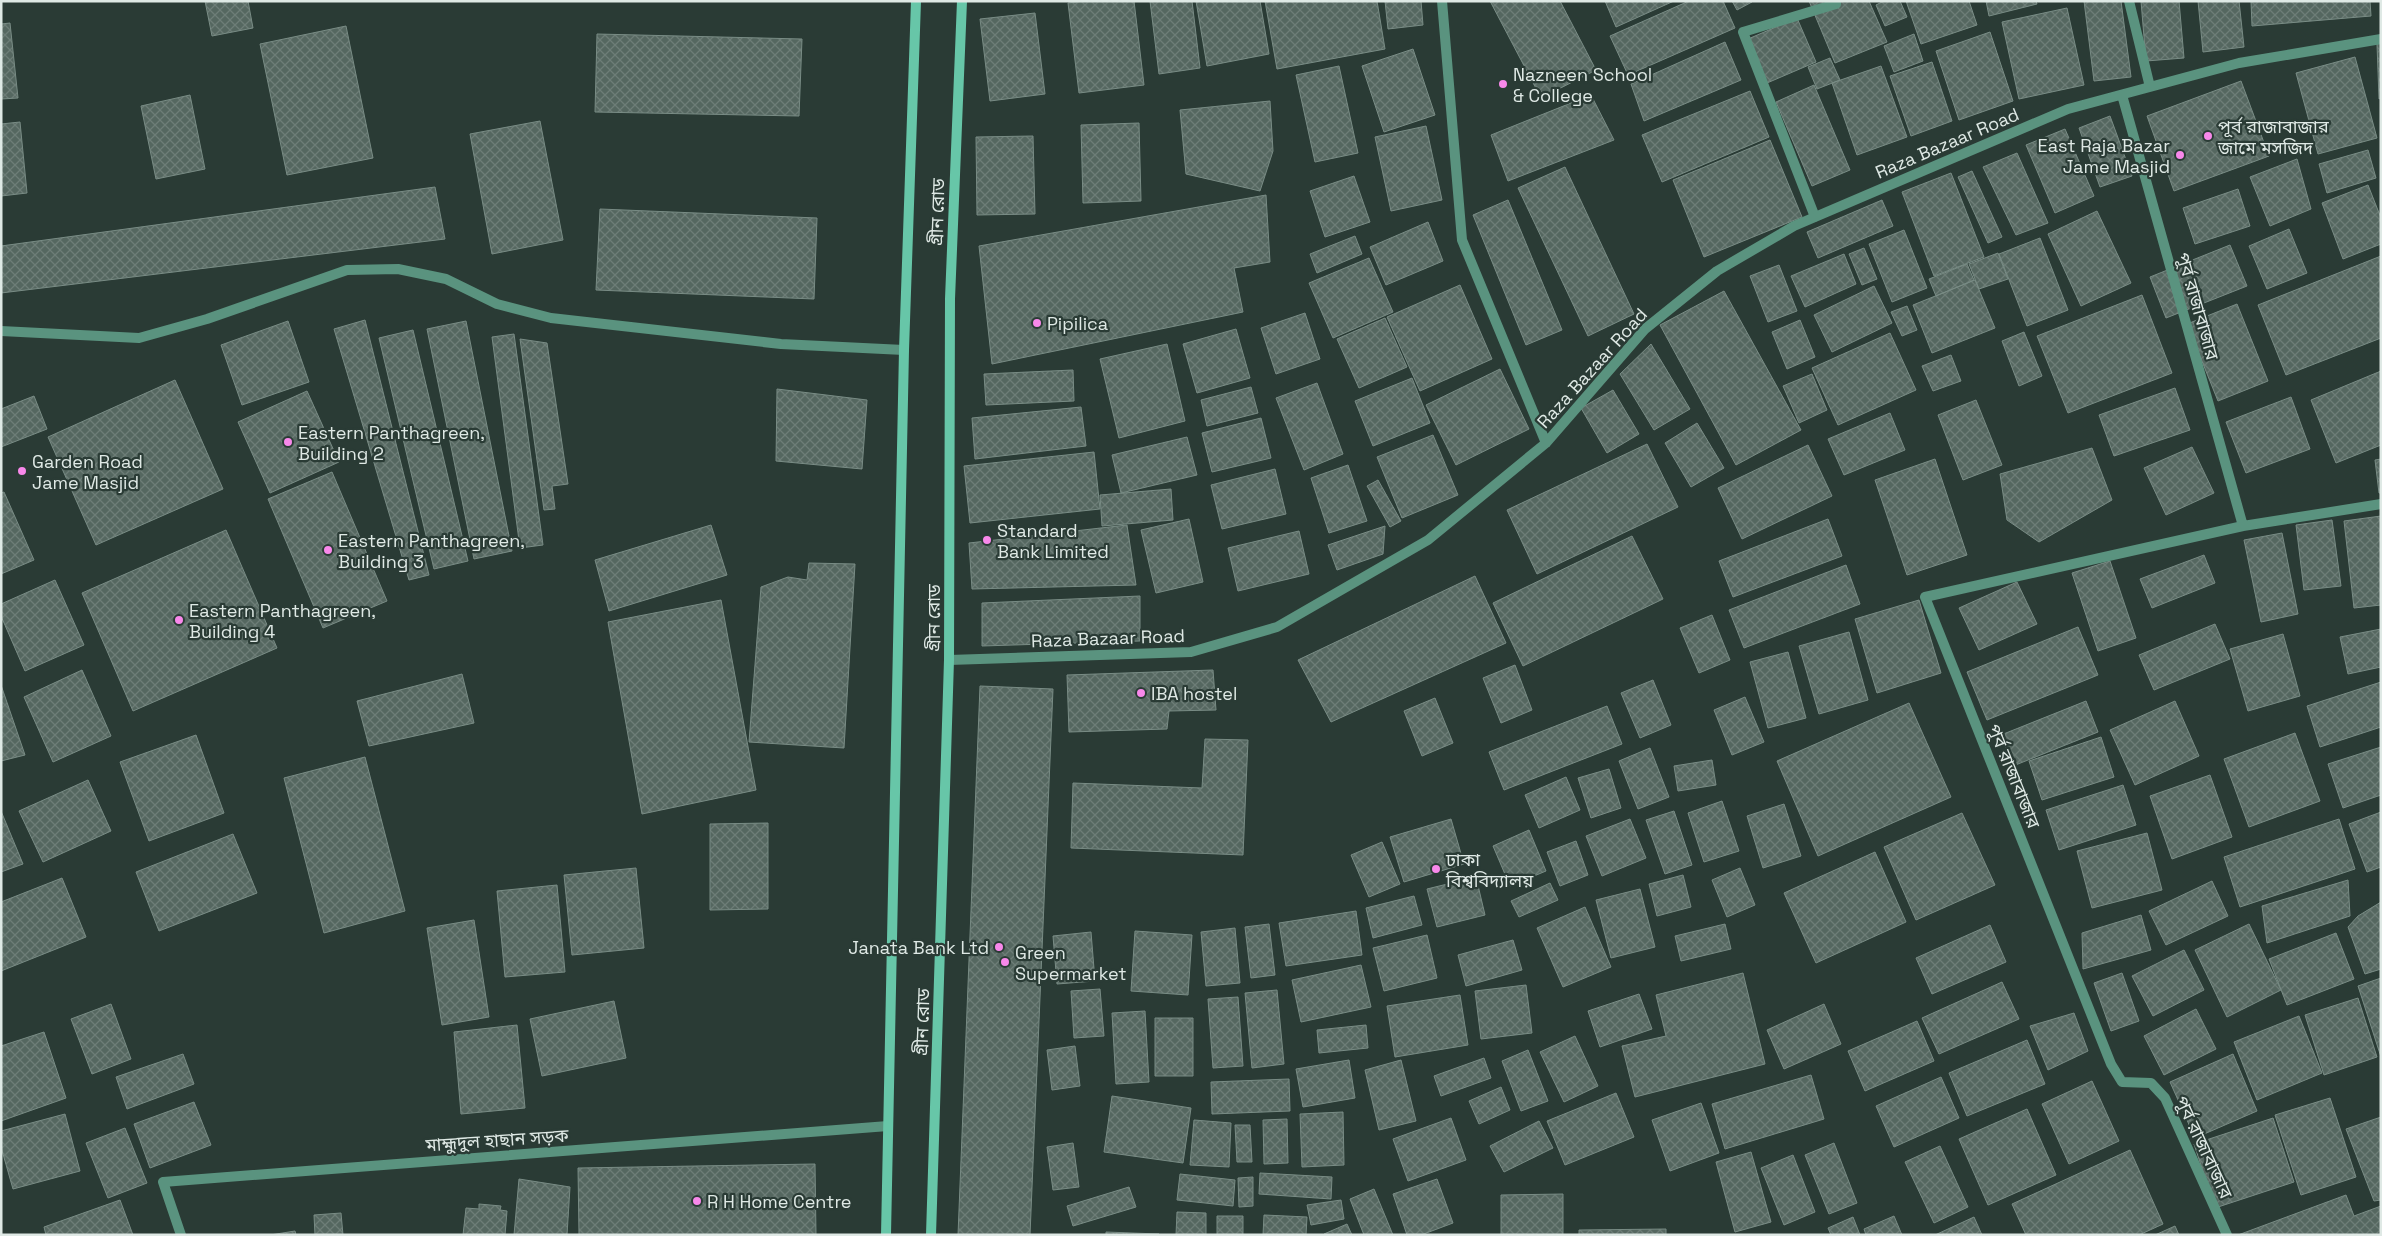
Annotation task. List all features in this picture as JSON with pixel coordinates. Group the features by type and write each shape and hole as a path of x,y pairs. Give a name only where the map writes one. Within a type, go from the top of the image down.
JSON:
{"main road":[{"name":"গ্রীন রোড","path":"886,1235 904,350 916,1"},
{"name":"গ্রীন রোড","path":"930,1235 949,660 950,299 962,1"}],"street":[{"path":"1442,1 1462,240 1546,444"},
{"path":"1815,217 1743,32 1836,4 1836,1"},
{"path":"2129,1 2150,87"},
{"name":"Raza Bazaar Road","path":"949,660 1192,652 1278,627 1428,540 1546,444 1652,324 1717,270 1794,226 2068,109 2239,63 2381,39"},
{"name":"পূর্ব রাজাবাজার","path":"2122,95 2243,526"},
{"path":"1,331 139,338 207,319 347,270 398,269 446,279 497,304 551,318 781,344 904,350"},
{"name":"পূর্ব রাজাবাজার","path":"2227,1235 2165,1098 2151,1083 2122,1082 2111,1064 1925,597 2243,526 2381,504"},
{"name":"মাহ্মুদুল হাছান সড়ক","path":"181,1235 163,1182 888,1126"}],"building":[{"path":"205,1 248,1 253,28 212,36"},
{"path":"1134,1 1144,85 1079,93 1068,3"},
{"path":"1150,1 1192,1 1200,68 1159,74"},
{"path":"1196,1 1260,1 1269,54 1207,66"},
{"path":"1265,1 1377,1 1385,49 1277,69"},
{"path":"1385,1 1421,1 1423,25 1388,29"},
{"path":"1490,1 1560,1 1596,70 1541,98"},
{"path":"1605,1 1674,1 1616,27"},
{"path":"1689,1 1723,1 1735,28 1628,75 1610,36"},
{"path":"1732,1 1751,1 1752,2 1737,10"},
{"path":"1809,1 1869,1 1887,42 1835,63"},
{"path":"1884,1 1900,1 1907,17 1885,26 1876,5"},
{"path":"1906,1 1969,1 1977,25 1921,44"},
{"path":"1986,1 2036,1 2037,4 1989,16"},
{"path":"2084,1 2121,1 2131,77 2094,81"},
{"path":"2141,1 2179,1 2184,58 2146,61"},
{"path":"2198,1 2239,1 2244,47 2203,52"},
{"path":"2251,1 2370,1 2371,16 2252,26"},
{"path":"2067,8 2084,85 2019,99 2002,22"},
{"path":"1035,13 1045,94 990,101 980,19"},
{"path":"1797,18 1816,62 1767,83 1748,39"},
{"path":"10,23 18,98 1,99 1,24"},
{"path":"346,26 373,158 287,175 260,44"},
{"path":"1990,32 2013,101 1959,120 1936,51"},
{"path":"597,34 802,39 799,116 595,112"},
{"path":"1914,34 1923,61 1894,72 1884,46"},
{"path":"1725,42 1741,80 1644,121 1631,84"},
{"path":"2381,43 2381,98 2379,99 2377,44"},
{"path":"1413,49 1435,115 1384,132 1362,66"},
{"path":"2355,57 2377,138 2318,154 2296,73"},
{"path":"1830,58 1840,80 1817,89 1808,67"},
{"path":"1932,62 1952,121 1911,136 1890,76"},
{"path":"1339,66 1358,153 1315,162 1296,75"},
{"path":"1881,66 1907,137 1857,155 1832,83"},
{"name":"পূর্ব রাজাবাজার জামে মসজিদ","path":"2241,81 2269,156 2174,191 2147,116"},
{"path":"1814,85 1850,170 1812,186 1776,102"},
{"path":"1750,91 1769,137 1662,182 1642,135"},
{"path":"190,95 205,169 156,179 141,106"},
{"path":"1591,95 1614,140 1508,181 1491,135"},
{"path":"1270,101 1273,151 1260,191 1186,174 1180,110"},
{"path":"2110,116 2132,176 2100,187 2079,128"},
{"path":"540,121 563,240 492,254 470,134"},
{"path":"20,122 27,193 1,196 1,124"},
{"path":"1139,123 1141,201 1083,203 1081,125"},
{"path":"1426,126 1442,200 1391,211 1375,137"},
{"path":"2065,129 2094,196 2055,213 2026,145"},
{"path":"1033,136 1035,214 977,215 976,137"},
{"path":"1770,140 1802,217 1704,257 1673,180"},
{"path":"2368,150 2376,178 2327,193 2319,164"},
{"path":"2017,153 2048,223 2016,235 1983,167"},
{"path":"2297,159 2311,209 2270,226 2250,177"},
{"path":"1565,167 1634,314 1588,336 1518,188"},
{"path":"1972,171 2002,237 1988,243 1958,177"},
{"path":"1951,173 1984,257 1934,276 1902,192"},
{"path":"1354,176 1370,222 1325,237 1310,191"},
{"path":"2368,185 2381,218 2381,244 2343,259 2322,203"},
{"path":"435,187 445,239 1,293 1,246"},
{"path":"2238,189 2250,226 2195,244 2183,208"},
{"path":"1266,195 1270,262 1234,268 1243,312 992,364 979,246"},
{"path":"1508,200 1562,330 1526,345 1473,215"},
{"path":"1882,200 1893,226 1818,258 1807,232"},
{"path":"600,209 817,218 814,299 596,290"},
{"path":"2097,211 2131,283 2081,306 2048,234"},
{"path":"1428,222 1443,261 1386,285 1370,247"},
{"path":"2289,229 2307,273 2267,289 2249,246"},
{"path":"1904,230 1927,288 1892,302 1869,244"},
{"path":"1355,236 1362,254 1317,273 1310,254"},
{"path":"2040,238 2068,310 2027,326 1999,254"},
{"path":"2230,245 2247,286 2166,318 2150,277"},
{"path":"1864,248 1877,279 1862,285 1849,254"},
{"path":"1998,253 2008,279 1979,289 1969,264"},
{"path":"1844,254 1856,284 1805,307 1791,276"},
{"path":"2381,256 2381,338 2286,375 2258,305"},
{"path":"1369,258 1393,312 1333,338 1309,283"},
{"path":"1967,264 1974,280 1936,296 1929,279"},
{"path":"1779,265 1797,311 1768,322 1750,276"},
{"path":"1975,280 1995,328 1932,353 1913,305"},
{"path":"1460,285 1492,359 1420,391 1387,317"},
{"path":"1874,286 1892,323 1832,352 1814,315"},
{"path":"1724,291 1801,430 1736,465 1660,325"},
{"path":"2142,295 2172,373 2068,413 2037,336"},
{"path":"2237,304 2268,381 2218,401 2187,324"},
{"path":"1907,306 1917,330 1902,336 1891,312"},
{"path":"1305,313 1320,359 1276,374 1261,328"},
{"path":"1385,318 1407,367 1359,388 1337,339"},
{"path":"365,320 429,575 409,580 334,329"},
{"path":"1800,320 1815,357 1787,369 1772,332"},
{"path":"288,321 309,382 242,405 221,345"},
{"path":"466,321 512,551 474,559 427,329"},
{"path":"1236,329 1250,378 1197,393 1183,344"},
{"path":"413,330 468,561 434,569 379,338"},
{"path":"2024,332 2042,376 2019,386 2002,341"},
{"path":"1890,333 1916,390 1838,425 1812,368"},
{"path":"514,334 543,545 520,548 492,337"},
{"path":"520,339 547,343 568,484 552,486 555,509 544,510"},
{"path":"1167,344 1185,421 1119,438 1100,359"},
{"path":"1651,344 1690,409 1654,430 1620,374"},
{"path":"1951,355 1961,381 1933,391 1922,366"},
{"path":"1500,369 1529,429 1456,465 1426,405"},
{"path":"1073,370 1074,401 986,405 984,374"},
{"path":"2381,371 2381,445 2336,463 2311,400"},
{"path":"1812,374 1827,410 1799,423 1783,386"},
{"path":"1412,378 1430,423 1373,446 1355,401"},
{"path":"175,380 223,489 96,545 48,437"},
{"path":"1317,383 1343,454 1304,470 1276,398"},
{"path":"1251,387 1258,413 1207,426 1201,400"},
{"path":"2175,388 2190,430 2114,456 2099,415"},
{"path":"777,389 867,400 862,469 776,461"},
{"path":"1613,390 1639,434 1607,453 1581,408"},
{"name":"Eastern Panthagreen, Building 2","path":"307,391 339,462 270,493 238,422"},
{"path":"34,396 47,429 1,447 1,409"},
{"path":"2291,397 2310,449 2246,473 2226,422"},
{"path":"1976,400 2002,465 1963,480 1938,415"},
{"path":"1081,407 1086,446 975,459 972,418"},
{"path":"1890,413 1905,450 1844,475 1828,439"},
{"path":"1261,418 1271,458 1212,472 1202,433"},
{"path":"1697,423 1724,468 1691,487 1665,443"},
{"path":"1433,435 1458,495 1402,518 1377,457"},
{"path":"1187,437 1197,475 1121,493 1112,455"},
{"path":"1647,444 1678,507 1537,574 1507,510"},
{"path":"1808,445 1832,496 1742,539 1718,488"},
{"path":"2192,447 2214,493 2166,515 2144,468"},
{"path":"2092,448 2112,500 2039,542 2007,520 2000,474"},
{"path":"1094,452 1100,509 970,523 964,466"},
{"path":"1935,459 1967,555 1907,575 1875,480"},
{"path":"2381,459 2381,493 2379,493 2375,460"},
{"path":"1348,465 1367,521 1329,533 1311,478"},
{"path":"1275,469 1286,514 1222,529 1211,485"},
{"name":"Eastern Panthagreen, Building 3","path":"332,472 387,601 323,628 268,499"},
{"path":"1378,480 1401,521 1390,527 1367,486"},
{"path":"1171,489 1173,520 1102,526 1100,495"},
{"path":"4,492 34,560 1,574 1,493"},
{"path":"2381,516 2381,605 2354,608 2344,521"},
{"path":"1189,519 1203,582 1156,593 1141,530"},
{"path":"1828,519 1842,556 1733,597 1719,561"},
{"path":"2332,520 2341,586 2304,590 2296,525"},
{"path":"711,525 727,575 609,611 595,560"},
{"path":"1127,525 1136,585 972,589 969,543"},
{"path":"1385,526 1383,554 1337,570 1328,545"},
{"name":"Eastern Panthagreen, Building 4","path":"226,530 277,648 133,711 82,593"},
{"path":"1299,531 1309,574 1238,591 1228,548"},
{"path":"2282,533 2298,614 2261,622 2244,540"},
{"path":"1632,536 1663,599 1523,666 1493,603"},
{"path":"2204,555 2215,583 2152,608 2140,579"},
{"path":"2110,561 2136,638 2098,651 2072,573"},
{"path":"809,563 855,564 844,748 749,742 761,587 788,577 807,580"},
{"path":"1846,565 1860,604 1744,648 1729,610"},
{"path":"1475,576 1506,643 1331,722 1298,660"},
{"path":"55,580 84,645 25,671 1,616 1,604"},
{"path":"2017,582 2037,624 1979,650 1959,608"},
{"path":"1140,596 1140,641 982,646 982,603"},
{"path":"721,600 756,790 642,814 608,622"},
{"path":"1919,600 1941,673 1877,693 1855,619"},
{"path":"1712,615 1730,660 1699,673 1680,628"},
{"path":"2215,624 2230,659 2154,690 2139,655"},
{"path":"2078,627 2098,675 1987,720 1967,672"},
{"path":"2381,629 2381,667 2348,674 2340,637"},
{"path":"1849,632 1868,700 1819,714 1799,646"},
{"path":"2283,634 2300,696 2248,711 2230,649"},
{"path":"1788,652 1806,718 1768,728 1750,662"},
{"path":"1515,665 1532,710 1501,723 1483,678"},
{"path":"82,670 111,736 53,762 24,697"},
{"name":"IBA hostel","path":"1213,670 1216,710 1169,711 1167,729 1069,732 1067,675"},
{"path":"462,674 474,723 369,746 357,701"},
{"path":"1653,680 1671,725 1640,738 1621,693"},
{"path":"2381,682 2381,727 2320,747 2307,706"},
{"path":"1,685 25,755 1,761"},
{"name":"Green Supermarket","path":"980,686 1053,689 1030,1235 958,1235"},
{"path":"1745,697 1764,742 1732,755 1714,710"},
{"path":"1435,698 1453,743 1422,756 1404,711"},
{"path":"2086,701 2098,732 2013,766 2001,735"},
{"path":"2175,701 2199,756 2135,785 2110,730"},
{"path":"1909,703 1951,797 1818,856 1777,761"},
{"path":"1607,706 1622,744 1504,790 1489,752"},
{"path":"2295,733 2320,801 2249,827 2224,759"},
{"path":"196,735 224,813 149,841 120,762"},
{"path":"2101,737 2114,777 2042,800 2029,761"},
{"path":"1205,739 1248,740 1243,855 1071,848 1073,783 1202,788"},
{"path":"2381,747 2381,795 2343,808 2328,764"},
{"path":"1650,748 1669,797 1638,809 1619,761"},
{"path":"365,757 405,911 324,933 284,778"},
{"path":"1712,760 1716,785 1678,791 1674,766"},
{"path":"1609,769 1621,808 1591,818 1578,778"},
{"path":"2210,775 2232,837 2172,859 2150,796"},
{"path":"1566,777 1580,810 1539,828 1525,795"},
{"path":"88,780 111,831 43,862 19,811"},
{"path":"2123,785 2136,825 2059,850 2046,810"},
{"path":"1722,801 1739,851 1704,862 1688,813"},
{"path":"1784,804 1801,856 1763,868 1747,816"},
{"path":"1,811 23,864 1,872"},
{"path":"1674,811 1692,865 1665,874 1646,820"},
{"path":"2381,812 2381,867 2367,872 2349,824"},
{"path":"1962,813 1995,885 1916,920 1884,847"},
{"path":"1451,819 1464,864 1404,882 1390,837"},
{"path":"1630,819 1646,858 1602,876 1586,836"},
{"path":"2339,819 2355,869 2240,907 2224,857"},
{"path":"768,823 768,909 710,910 710,824"},
{"path":"1529,830 1546,871 1510,886 1493,846"},
{"path":"2147,833 2162,890 2092,908 2077,851"},
{"path":"233,834 257,893 159,931 136,872"},
{"path":"1576,841 1588,875 1560,886 1547,852"},
{"path":"1382,842 1400,884 1369,897 1351,855"},
{"path":"1875,852 1906,922 1816,963 1784,893"},
{"path":"636,868 644,948 572,955 564,875"},
{"path":"1740,868 1755,905 1727,917 1712,880"},
{"path":"1683,875 1691,907 1657,916 1649,884"},
{"path":"1476,877 1485,915 1437,927 1427,889"},
{"path":"62,878 86,937 1,971 1,902"},
{"path":"2348,880 2350,916 2267,943 2262,906"},
{"path":"2212,881 2228,916 2166,945 2149,911"},
{"path":"1550,883 1558,900 1519,917 1511,901"},
{"path":"557,885 565,972 505,977 497,891"},
{"path":"1640,889 1655,947 1611,958 1596,900"},
{"path":"1414,896 1422,925 1373,938 1366,908"},
{"path":"2381,902 2381,969 2365,974 2348,927 2358,916"},
{"path":"1585,907 1611,967 1563,987 1537,928"},
{"path":"1356,911 1362,955 1286,966 1279,923"},
{"path":"2141,915 2151,950 2083,969 2082,933"},
{"path":"474,920 489,1017 442,1025 427,928"},
{"path":"1269,924 1275,975 1251,978 1245,927"},
{"path":"1725,924 1731,949 1681,961 1675,936"},
{"path":"2249,924 2281,990 2227,1017 2195,950"},
{"path":"1990,925 2006,962 1932,994 1916,958"},
{"path":"1235,928 1240,983 1206,986 1201,932"},
{"path":"1135,931 1192,935 1188,995 1131,991"},
{"path":"1091,932 1095,981 1057,984 1053,936"},
{"path":"2336,933 2354,979 2287,1005 2269,959"},
{"path":"1427,935 1437,978 1384,991 1373,948"},
{"path":"1513,940 1522,970 1466,986 1458,955"},
{"path":"2184,950 2204,990 2153,1016 2132,976"},
{"path":"1361,965 1371,1007 1301,1022 1292,980"},
{"path":"1743,973 1765,1064 1635,1097 1622,1046 1666,1036 1656,995"},
{"path":"2122,973 2139,1021 2111,1031 2094,983"},
{"path":"2381,978 2381,1057 2358,986"},
{"path":"2002,982 2019,1019 1939,1054 1922,1018"},
{"path":"1526,985 1532,1033 1481,1039 1475,991"},
{"path":"1100,989 1104,1036 1074,1038 1071,991"},
{"path":"1277,990 1284,1064 1252,1068 1245,993"},
{"path":"1639,994 1652,1029 1600,1047 1588,1011"},
{"path":"1460,995 1468,1045 1395,1057 1387,1006"},
{"path":"1238,997 1243,1066 1213,1068 1208,999"},
{"path":"2358,998 2377,1057 2324,1075 2305,1015"},
{"path":"614,1001 626,1058 542,1076 530,1019"},
{"path":"111,1004 131,1059 92,1074 71,1019"},
{"path":"1824,1004 1841,1044 1784,1069 1767,1030"},
{"path":"2196,1009 2216,1049 2164,1075 2144,1036"},
{"path":"1145,1011 1149,1082 1116,1084 1112,1013"},
{"path":"2074,1013 2088,1051 2048,1070 2030,1026"},
{"path":"2299,1016 2322,1073 2257,1100 2234,1042"},
{"path":"1155,1018 1193,1018 1193,1076 1155,1076"},
{"path":"1917,1021 1934,1061 1865,1091 1848,1051"},
{"path":"517,1025 525,1108 461,1114 454,1032"},
{"path":"1366,1025 1368,1048 1319,1053 1317,1030"},
{"path":"44,1032 66,1098 1,1121 1,1046"},
{"path":"1575,1036 1598,1086 1564,1102 1540,1052"},
{"path":"2027,1040 2045,1084 1967,1116 1949,1073"},
{"path":"1075,1046 1080,1086 1052,1090 1047,1050"},
{"path":"1528,1050 1548,1101 1521,1111 1502,1061"},
{"path":"183,1054 194,1084 127,1109 116,1077"},
{"path":"2233,1054 2257,1111 2195,1138 2170,1082"},
{"path":"1484,1058 1491,1078 1441,1096 1434,1076"},
{"path":"1349,1060 1355,1098 1303,1107 1296,1069"},
{"path":"1401,1060 1416,1121 1379,1130 1365,1070"},
{"path":"1811,1075 1824,1119 1725,1149 1712,1104"},
{"path":"1941,1077 1959,1118 1894,1147 1876,1106"},
{"path":"1289,1079 1290,1111 1212,1114 1211,1082"},
{"path":"2092,1081 2119,1141 2069,1164 2042,1104"},
{"path":"1501,1087 1510,1110 1479,1124 1469,1101"},
{"path":"1616,1093 1634,1137 1565,1165 1547,1121"},
{"path":"1112,1096 1191,1108 1183,1163 1104,1152"},
{"path":"2330,1098 2356,1177 2301,1195 2275,1115"},
{"path":"194,1102 211,1145 150,1168 134,1124"},
{"path":"1701,1103 1719,1153 1670,1171 1652,1120"},
{"path":"2027,1109 2056,1175 1988,1205 1959,1139"},
{"path":"1343,1112 1344,1165 1302,1167 1300,1114"},
{"path":"65,1114 80,1171 13,1189 1,1147 1,1131"},
{"path":"2381,1117 2381,1200 2374,1201 2346,1129"},
{"path":"1451,1118 1466,1160 1408,1181 1393,1139"},
{"path":"2273,1118 2294,1182 2215,1208 2194,1144"},
{"path":"1287,1119 1288,1163 1264,1164 1263,1120"},
{"path":"1194,1120 1231,1123 1229,1167 1190,1165"},
{"path":"1539,1121 1553,1148 1504,1172 1490,1146"},
{"path":"1235,1125 1250,1125 1252,1162 1237,1162"},
{"path":"125,1128 147,1183 108,1198 86,1143"},
{"path":"1073,1143 1079,1187 1053,1190 1047,1147"},
{"path":"1834,1143 1857,1203 1829,1214 1805,1155"},
{"path":"1940,1146 1968,1207 1934,1223 1905,1162"},
{"path":"2130,1150 2163,1224 2139,1235 2026,1235 2012,1204"},
{"path":"1751,1152 1771,1222 1735,1232 1716,1162"},
{"path":"1793,1155 1815,1212 1784,1225 1761,1168"},
{"name":"R H Home Centre","path":"815,1164 816,1235 579,1235 578,1168"},
{"path":"1260,1173 1332,1177 1331,1199 1259,1194"},
{"path":"1180,1174 1235,1180 1233,1206 1177,1200"},
{"path":"1253,1177 1253,1206 1239,1207 1238,1178"},
{"path":"519,1179 570,1187 567,1235 514,1235"},
{"path":"1437,1179 1453,1223 1421,1235 1407,1235 1393,1194"},
{"path":"1129,1187 1136,1207 1073,1226 1067,1206"},
{"path":"1374,1189 1393,1235 1364,1235 1350,1199"},
{"path":"1563,1194 1563,1235 1501,1235 1501,1195"},
{"path":"2346,1195 2354,1216 2381,1206 2381,1235 2238,1235"},
{"path":"120,1200 133,1235 46,1235 44,1227"},
{"path":"1341,1200 1344,1219 1311,1225 1307,1205"},
{"path":"479,1204 501,1206 500,1210 507,1211 505,1235 463,1235 466,1208 479,1209"},
{"path":"1177,1212 1206,1213 1206,1235 1176,1235"},
{"path":"341,1213 343,1235 315,1235 314,1215"},
{"path":"1264,1215 1307,1217 1306,1235 1263,1235"},
{"path":"1217,1216 1243,1216 1243,1235 1217,1235"},
{"path":"1894,1216 1902,1235 1866,1235 1864,1229"},
{"path":"1853,1217 1860,1235 1831,1235 1828,1228"},
{"path":"1974,1217 1982,1235 1935,1235"},
{"path":"1347,1224 1352,1235 1324,1235 1324,1234"},
{"path":"2175,1226 2179,1235 2155,1235"},
{"path":"1666,1229 1666,1235 1579,1235 1579,1230"},
{"path":"295,1231 296,1235 270,1235"},
{"path":"1106,1232 1159,1234 1106,1235"}],"place":[{"name":"Nazneen School & College","path":"1503,84"},
{"name":"পূর্ব রাজাবাজার জামে মসজিদ","path":"2208,136"},
{"name":"East Raja Bazar Jame Masjid","path":"2180,155"},
{"name":"Pipilica","path":"1037,323"},
{"name":"Eastern Panthagreen, Building 2","path":"288,442"},
{"name":"Garden Road Jame Masjid","path":"22,471"},
{"name":"Standard Bank Limited","path":"987,540"},
{"name":"Eastern Panthagreen, Building 3","path":"328,550"},
{"name":"Eastern Panthagreen, Building 4","path":"179,620"},
{"name":"IBA hostel","path":"1141,693"},
{"name":"ঢাকা বিশ্ববিদ্যালয়","path":"1436,869"},
{"name":"Janata Bank Ltd","path":"999,947"},
{"name":"Green Supermarket","path":"1005,962"},
{"name":"R H Home Centre","path":"697,1201"}]}
